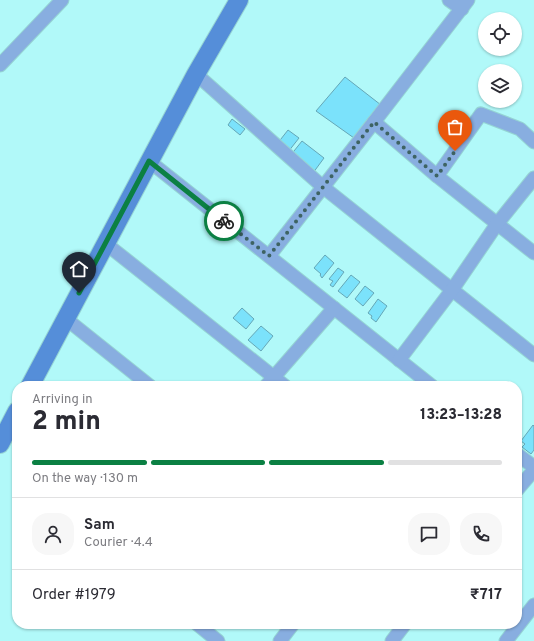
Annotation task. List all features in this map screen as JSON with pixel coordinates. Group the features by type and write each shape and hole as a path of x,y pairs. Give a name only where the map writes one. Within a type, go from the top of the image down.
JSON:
{"street":[{"path":"0,65 62,0"},
{"path":"33,381 196,74 239,0"},
{"path":"269,256 465,4 449,0"},
{"path":"196,74 323,187 534,356"},
{"path":"437,176 481,114 520,129 534,142"},
{"path":"374,122 437,176 534,253"},
{"path":"149,161 426,381"},
{"path":"399,360 452,290 497,224 534,178"},
{"path":"105,243 269,381 334,308"},
{"path":"66,318 144,381"},
{"path":"0,444 12,421"},
{"path":"522,458 534,469 522,484"},
{"path":"522,620 534,605"},
{"path":"203,629 218,641"},
{"path":"280,641 289,629"},
{"path":"392,641 402,629"},
{"path":"506,641 515,629"}],"building":[{"path":"345,77 381,105 354,138 316,111"},
{"path":"232,119 245,129 240,135 228,125"},
{"path":"288,130 299,138 288,152 277,144"},
{"path":"302,141 324,158 313,173 290,156"},
{"path":"325,255 334,263 322,278 320,275 321,274 314,268"},
{"path":"338,268 344,272 333,287 330,285 333,281 329,279"},
{"path":"351,275 360,282 347,298 338,291"},
{"path":"365,286 374,293 363,306 355,299"},
{"path":"378,299 387,306 376,322 368,313"},
{"path":"242,308 254,319 246,329 233,318"},
{"path":"261,326 273,336 261,351 248,340"},
{"path":"533,425 534,450 531,454 522,447 525,444 522,440"}],"way so far":[{"path":"224,221 269,256 374,122 437,176 455,151"}],"route":[{"path":"79,293 149,161 224,221"}]}
